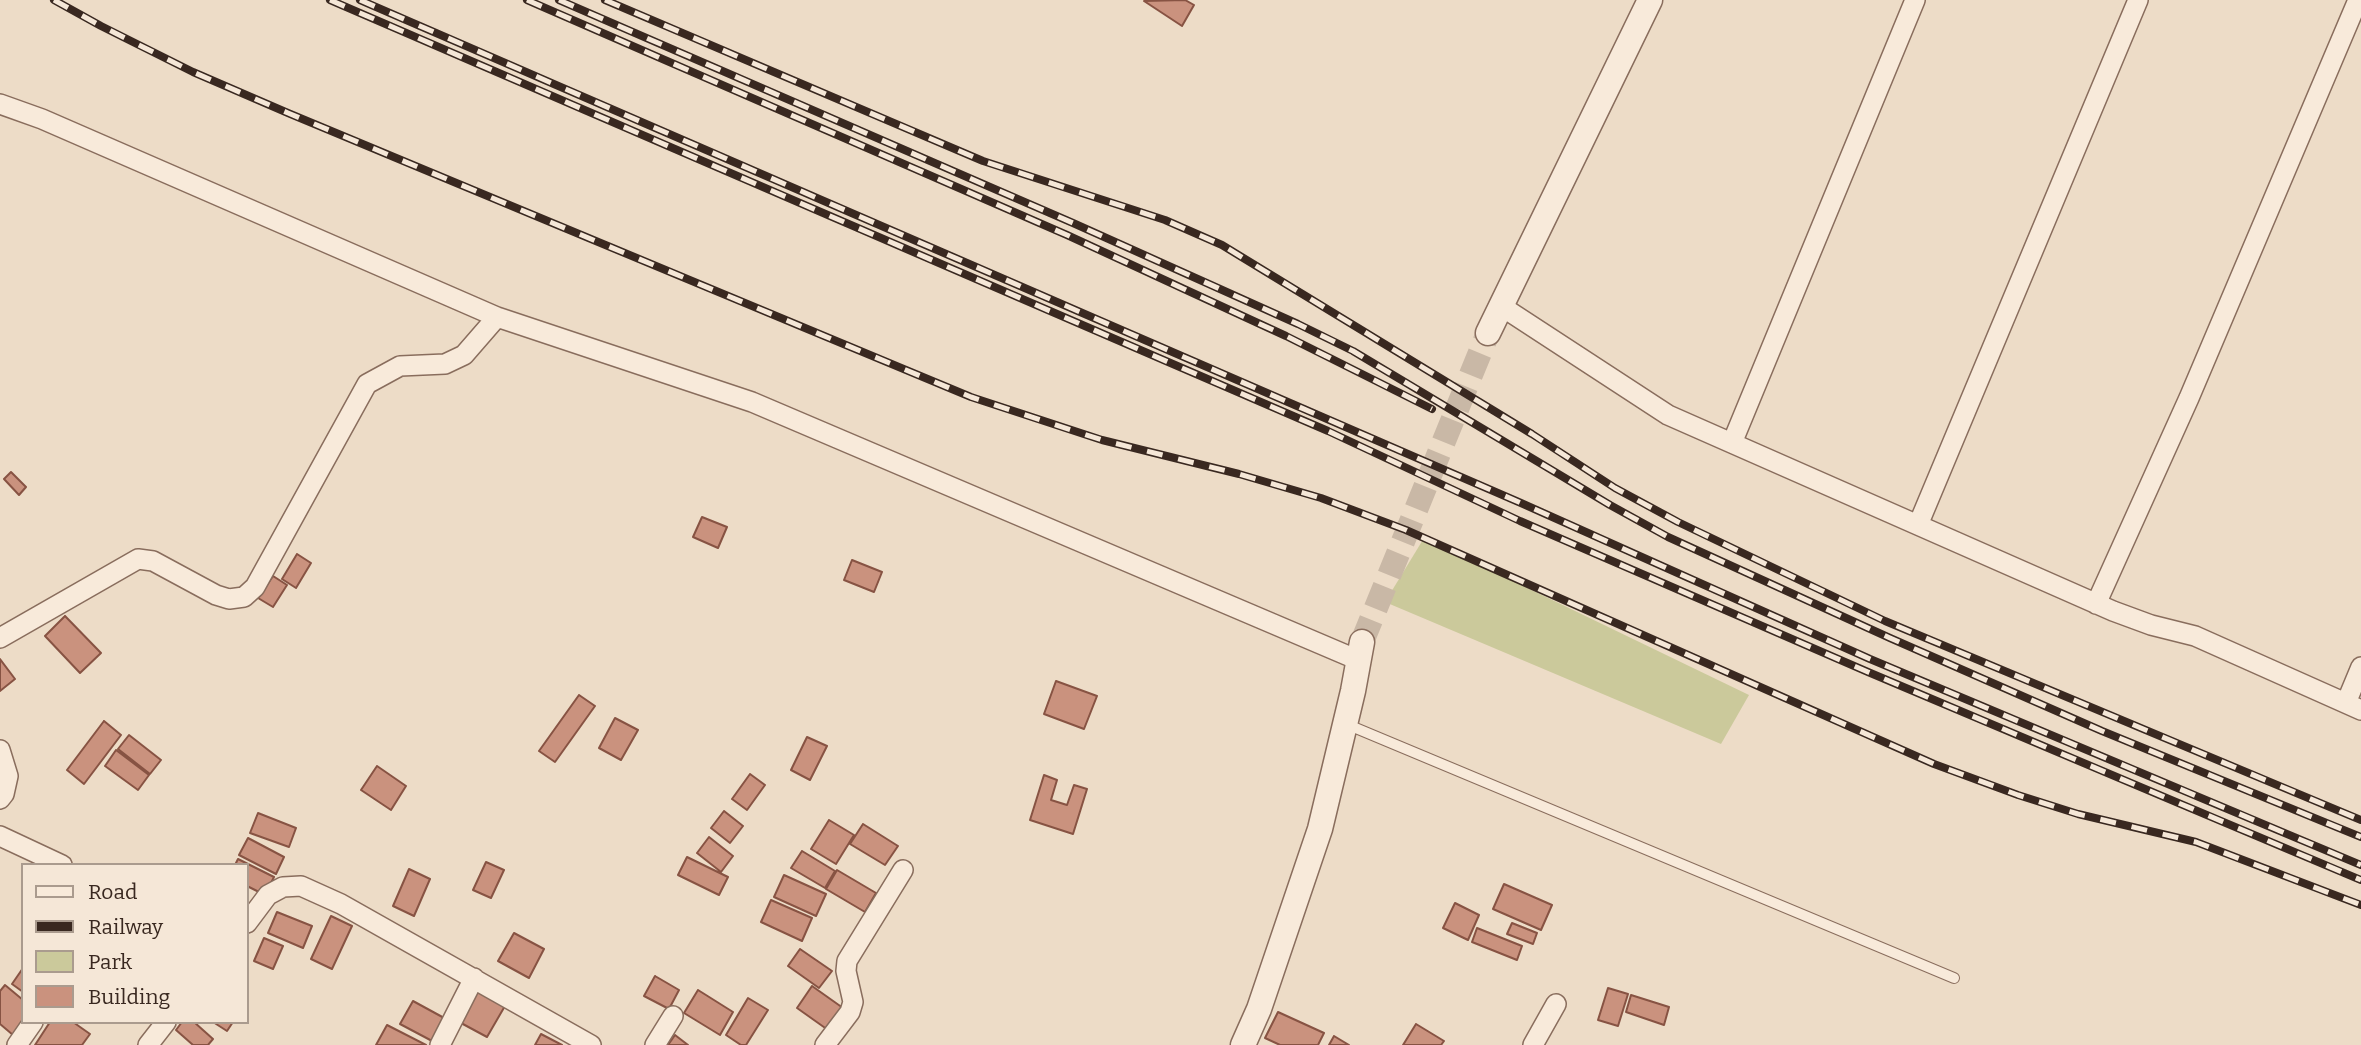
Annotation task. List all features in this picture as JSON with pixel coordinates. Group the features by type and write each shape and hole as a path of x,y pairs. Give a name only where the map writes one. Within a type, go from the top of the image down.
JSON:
{"street":[{"path":"1489,333 1650,0"},
{"path":"1732,443 1915,0"},
{"path":"1918,525 2138,0"},
{"path":"2096,604 2189,398 2358,0"},
{"path":"0,104 42,119 497,317 752,402 1360,651 1320,829 1259,1009 1243,1045"},
{"path":"1501,306 1668,415 2096,604 2151,625 2195,636 2353,706 2361,667"},
{"path":"0,638 138,559 153,561 216,595 229,599 244,597 255,587 367,384 400,366 445,364 464,355 497,317"},
{"path":"0,750 8,776 4,794 0,799"},
{"path":"0,836 58,863"},
{"path":"825,1045 850,1012 853,1002 846,971 847,961 903,870"},
{"path":"248,922 268,895 283,887 302,886 341,904 591,1045"},
{"path":"440,1045 474,978"},
{"path":"1533,1045 1556,1004"},
{"path":"655,1045 673,1016"},
{"path":"17,1045 32,1024"},
{"path":"148,1045 164,1024"}],"lane":[{"path":"1345,724 1954,978"}],"green space":[{"path":"1424,538 1749,695 1721,744 1385,602"}],"building":[{"path":"1185,0 1194,5 1182,26 1144,1"},
{"path":"11,472 26,487 19,495 4,479"},
{"path":"702,517 727,527 718,548 693,537"},
{"path":"297,554 311,563 296,588 282,579"},
{"path":"852,560 882,572 874,592 844,580"},
{"path":"273,576 287,585 273,607 258,598"},
{"path":"65,616 101,653 80,673 45,636"},
{"path":"0,659 15,679 0,691"},
{"path":"1056,681 1097,696 1084,729 1044,714"},
{"path":"579,695 595,706 555,762 539,751"},
{"path":"615,718 638,730 621,760 599,748"},
{"path":"104,721 121,735 84,784 67,770"},
{"path":"129,735 161,760 150,774 118,749"},
{"path":"807,737 827,746 810,780 791,770"},
{"path":"116,750 149,775 138,790 105,766"},
{"path":"377,766 406,786 391,810 361,790"},
{"path":"750,774 765,785 747,810 732,799"},
{"path":"1044,775 1057,780 1051,800 1067,805 1074,785 1087,789 1073,834 1030,820"},
{"path":"724,811 743,826 730,843 711,828"},
{"path":"258,813 296,828 289,847 250,833"},
{"path":"829,820 854,835 836,864 811,849"},
{"path":"863,824 898,846 885,865 850,844"},
{"path":"709,837 733,856 721,872 697,853"},
{"path":"248,838 284,857 276,874 239,855"},
{"path":"802,851 835,871 825,888 791,868"},
{"path":"687,857 728,877 719,895 678,875"},
{"path":"486,862 504,870 491,898 473,890"},
{"path":"248,864 274,877 265,895 248,886"},
{"path":"409,869 430,879 414,916 393,906"},
{"path":"837,870 876,893 865,912 826,889"},
{"path":"784,875 826,894 816,916 774,897"},
{"path":"1504,884 1552,905 1541,930 1493,909"},
{"path":"771,900 812,918 802,941 761,922"},
{"path":"1455,903 1479,915 1468,940 1443,928"},
{"path":"277,912 312,926 303,948 268,933"},
{"path":"331,916 352,926 332,969 311,959"},
{"path":"1512,923 1537,933 1533,944 1507,934"},
{"path":"1477,928 1522,946 1517,960 1472,942"},
{"path":"514,933 544,949 529,978 498,961"},
{"path":"264,938 283,946 273,969 254,961"},
{"path":"800,949 832,971 819,988 788,966"},
{"path":"21,971 21,991 12,984"},
{"path":"655,976 679,990 669,1009 644,996"},
{"path":"481,984 509,999 487,1037 461,1023"},
{"path":"5,985 21,998 21,1024 13,1035 0,1024 0,991"},
{"path":"812,986 843,1008 828,1030 797,1008"},
{"path":"1608,988 1628,994 1618,1026 1598,1020"},
{"path":"698,990 733,1012 720,1035 684,1013"},
{"path":"1631,995 1669,1007 1664,1025 1626,1012"},
{"path":"748,998 768,1010 746,1045 741,1045 726,1035"},
{"path":"413,1001 446,1019 434,1042 400,1024"},
{"path":"1278,1012 1324,1033 1318,1045 1280,1045 1265,1038"},
{"path":"49,1024 76,1024 90,1034 82,1045 35,1045"},
{"path":"180,1024 196,1024 213,1039 208,1045 193,1045 176,1030"},
{"path":"216,1024 232,1024 227,1031"},
{"path":"1416,1024 1444,1041 1441,1045 1403,1045"},
{"path":"387,1025 426,1045 376,1045"},
{"path":"541,1034 562,1045 535,1045"},
{"path":"675,1035 688,1045 668,1045"},
{"path":"1334,1036 1349,1045 1329,1045"}],"tunnel":[{"path":"1362,642 1488,333"}],"railway":[{"path":"54,0 193,72 971,397 1102,440 1239,474 1321,498 1406,530 1934,764 2078,814 2196,842 2361,905"},
{"path":"330,0 1328,431 1520,521 1868,672 2361,880"},
{"path":"360,0 1521,503 1870,659 2361,865"},
{"path":"527,0 1067,235 1286,336 1432,409"},
{"path":"559,0 1073,223 1298,324 1353,351 1668,537 2102,731 2361,837"},
{"path":"605,0 983,161 1165,220 1222,245 1532,434 1615,488 1678,522 1885,621 2361,820"}]}
